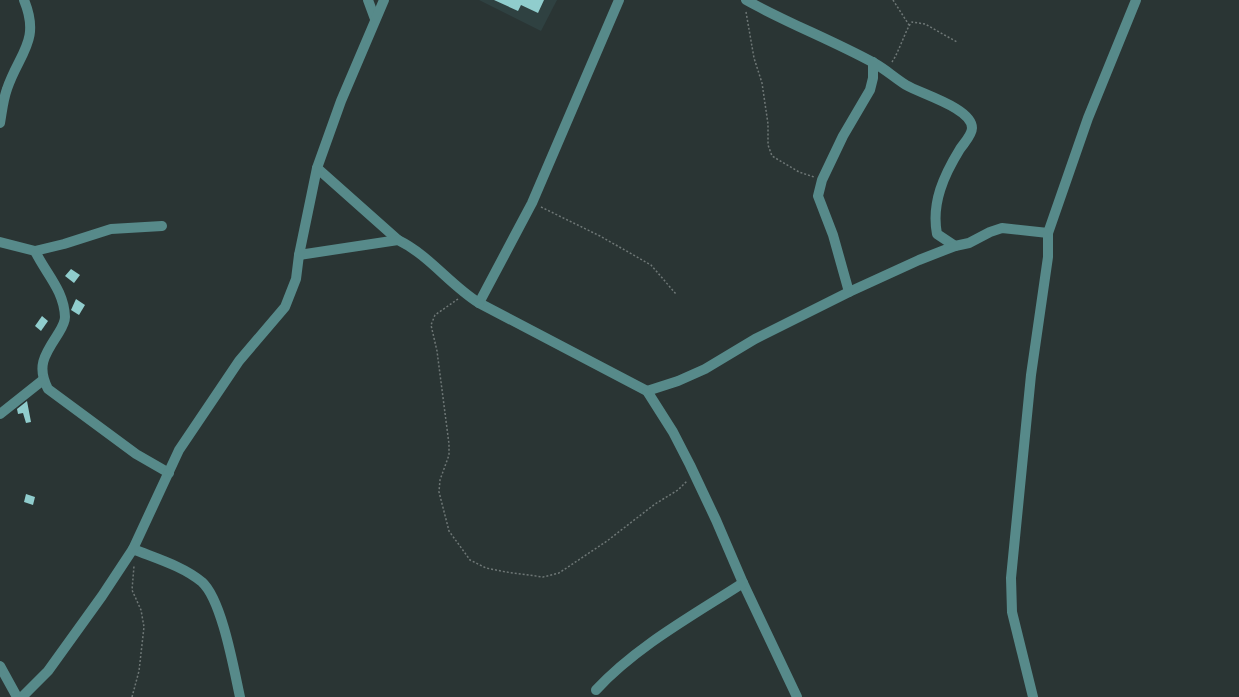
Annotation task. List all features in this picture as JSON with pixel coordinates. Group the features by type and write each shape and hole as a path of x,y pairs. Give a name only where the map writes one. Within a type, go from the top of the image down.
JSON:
{"street":[{"path":"0,122 6,90 31,33 29,12 24,0"},
{"path":"368,0 375,19"},
{"path":"0,666 22,697 48,671 131,552 179,450 239,361 285,307 296,279 299,255 317,168 341,101 384,0"},
{"path":"479,303 532,203 619,0"},
{"path":"1033,697 1012,612 1011,578 1012,551 1031,375 1048,257 1048,233 1088,118 1136,0"},
{"path":"745,4 873,62 906,85 950,105 965,115 971,122 972,130 947,174 936,202 937,234 955,246"},
{"path":"849,292 835,242 818,196 822,180 843,136 870,90 873,78 873,62"},
{"path":"317,168 352,197 398,240 409,245 464,294 647,391 672,432 694,474 716,520 743,583 797,697"},
{"path":"0,242 35,251 64,244 111,229 162,226"},
{"path":"647,391 678,382 704,369 755,339 849,292 955,246 969,243 990,232 1002,228 1048,233"},
{"path":"299,255 398,240"},
{"path":"35,251 42,265 59,289 65,319 61,329 44,357 41,372 48,389 136,454 169,473"},
{"path":"0,414 43,380"},
{"path":"131,552 185,572 203,584 216,606 240,697"},
{"path":"596,690 612,674 646,646 743,583"}],"path":[{"path":"893,0 909,25"},
{"path":"745,4 749,34 762,82 768,124 768,145 772,156 800,172 822,180"},
{"path":"886,70 897,55 909,25 916,21 925,24 957,42"},
{"path":"532,203 586,229 651,265 676,294"},
{"path":"464,294 435,315 431,325 438,358 450,454 440,480 439,492 449,531 470,560 486,568 544,577 559,573 607,541 655,504 678,490 694,474"},
{"path":"131,552 134,568 132,590 141,610 144,627 139,672 132,697"}],"shaded area":[{"path":"479,0 557,0 541,31"}],"building":[{"path":"494,0 544,0 538,13 521,5 518,11"},
{"path":"71,269 80,275 74,283 65,276"},
{"path":"76,299 85,305 79,315 71,310"},
{"path":"42,316 48,321 41,331 35,326"},
{"path":"27,401 31,422 26,423 23,413 18,414 17,409"},
{"path":"26,494 35,497 33,505 24,502"}]}
